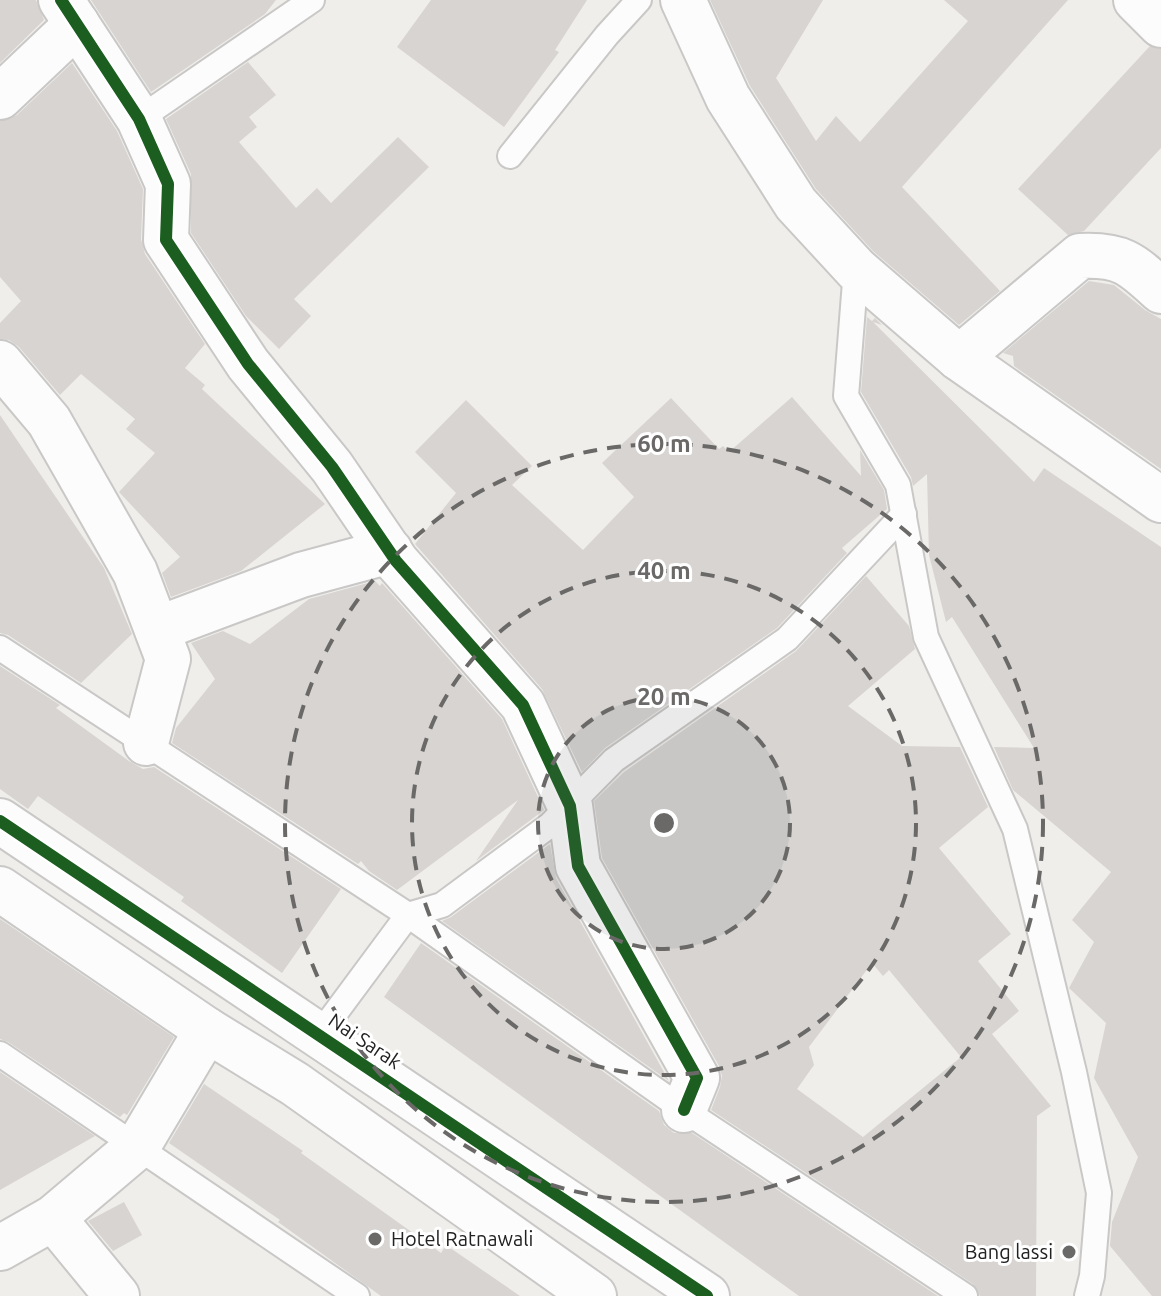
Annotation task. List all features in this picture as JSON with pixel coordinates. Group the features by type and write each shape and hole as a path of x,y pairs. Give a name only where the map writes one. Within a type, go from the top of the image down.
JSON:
{"street":[{"path":"683,0 728,98 796,204 856,269 959,358 1161,500"},
{"path":"1136,0 1161,25"},
{"path":"0,97 69,12 139,119 168,184 166,240 248,364 332,467 390,551 523,705 570,806 578,866 697,1078 684,1110"},
{"path":"959,358 1080,256 1099,255 1131,264 1161,291"},
{"path":"0,363 49,421 135,572 157,629 168,659 146,743"},
{"path":"157,629 301,575 390,551"},
{"name":"Nai Sarak","path":"0,821 707,1296"},
{"path":"0,889 207,1030 295,1084 594,1296"},
{"path":"0,1248 53,1218 138,1146 207,1030"},
{"path":"295,1084 319,1035"},
{"path":"53,1218 117,1296"}],"lane":[{"path":"139,119 312,0"},
{"path":"510,156 639,0"},
{"path":"856,269 846,396 898,485 926,637 1015,829 1074,1072 1099,1193 1092,1276 1087,1296"},
{"path":"319,1035 408,915 442,905 550,825 614,760 787,639 904,514"},
{"path":"0,648 408,915 684,1110 965,1296"},
{"path":"0,1054 357,1296"}],"building":[{"path":"0,0 36,0 44,20 0,63"},
{"path":"91,0 276,0 265,14 151,92"},
{"path":"431,0 587,0 555,50 559,52 504,127 397,47"},
{"path":"710,0 823,0 776,78 816,141 836,116 860,142 968,21 944,0 1068,0 902,187 1000,291 959,325 873,251 816,189 750,86"},
{"path":"1150,46 1161,49 1161,148 1084,231 1068,235 1018,189"},
{"path":"248,62 276,95 249,117 257,127 239,142 296,208 317,188 331,203 398,137 429,167 294,299 311,316 279,349 246,316 191,233 191,174 166,119"},
{"path":"72,63 117,131 143,189 141,239 145,254 205,344 185,368 205,385 202,389 325,504 241,571 171,597 162,573 180,557 119,492 155,453 126,429 135,419 81,374 60,395 19,347 9,340 0,339 0,323 21,301 0,277 0,121 17,115"},
{"path":"1089,281 1114,285 1161,319 1161,469 1014,366 1013,356 1003,353"},
{"path":"867,317 872,321 875,318 882,325 873,322 1034,482 1044,468 1161,547 1161,1296 1152,1296 1110,1246 1112,1222 1138,1157 1094,1078 1106,1023 1069,988 1094,942 1072,920 1111,872 1013,790 994,747 1034,748 952,617 946,622 929,555 927,474 913,486 911,477 861,392"},
{"path":"792,397 861,476 860,450 884,490 887,509 842,548 847,553 777,628 605,748 582,772 542,689 415,544 456,493 415,452 466,400 532,466 512,485 583,550 634,497 602,463 671,398 719,449 723,446 729,452"},
{"path":"0,415 104,568 132,634 81,683 8,635 0,633"},
{"path":"866,576 909,626 915,649 848,706 902,746 960,747 988,807 939,848 1011,934 978,961 1019,1011 992,1034 1051,1106 1037,1116 1036,1296 980,1296 973,1284 711,1110 722,1076 719,1066 602,858 594,801 624,772 796,651","holes":["872,963 883,976 889,970 961,1057 863,1137 797,1089 814,1065 809,1047"]},
{"path":"375,581 380,586 382,583 502,719 544,810 476,861 518,800 397,890 369,871 361,861 358,864 172,743 176,728 215,679 191,643 223,631 250,644 309,599"},
{"path":"0,666 60,705 56,708 129,761 143,769 154,767 341,889 282,973 181,901 184,897 38,796 28,809 0,789"},
{"path":"550,844 556,878 669,1081 442,921"},
{"path":"0,919 174,1037 127,1115 124,1113 120,1117 0,1039"},
{"path":"421,943 659,1111 664,1125 674,1133 692,1133 938,1296 799,1296 384,997"},
{"path":"0,1072 95,1136 0,1190"},
{"path":"204,1084 303,1151 301,1153 441,1253 446,1245 520,1296 381,1296 278,1222 280,1220 169,1143"},
{"path":"124,1202 142,1235 113,1251 88,1221"}],"cycle path":[{"path":"61,0 139,119 168,184 166,240 248,364 332,467 396,561 523,705 570,806 578,866 697,1078 684,1110"},
{"path":"0,821 707,1296"}],"place":[{"name":"Hotel Ratnawali","path":"375,1239"},
{"name":"Bang lassi","path":"1069,1252"}]}
